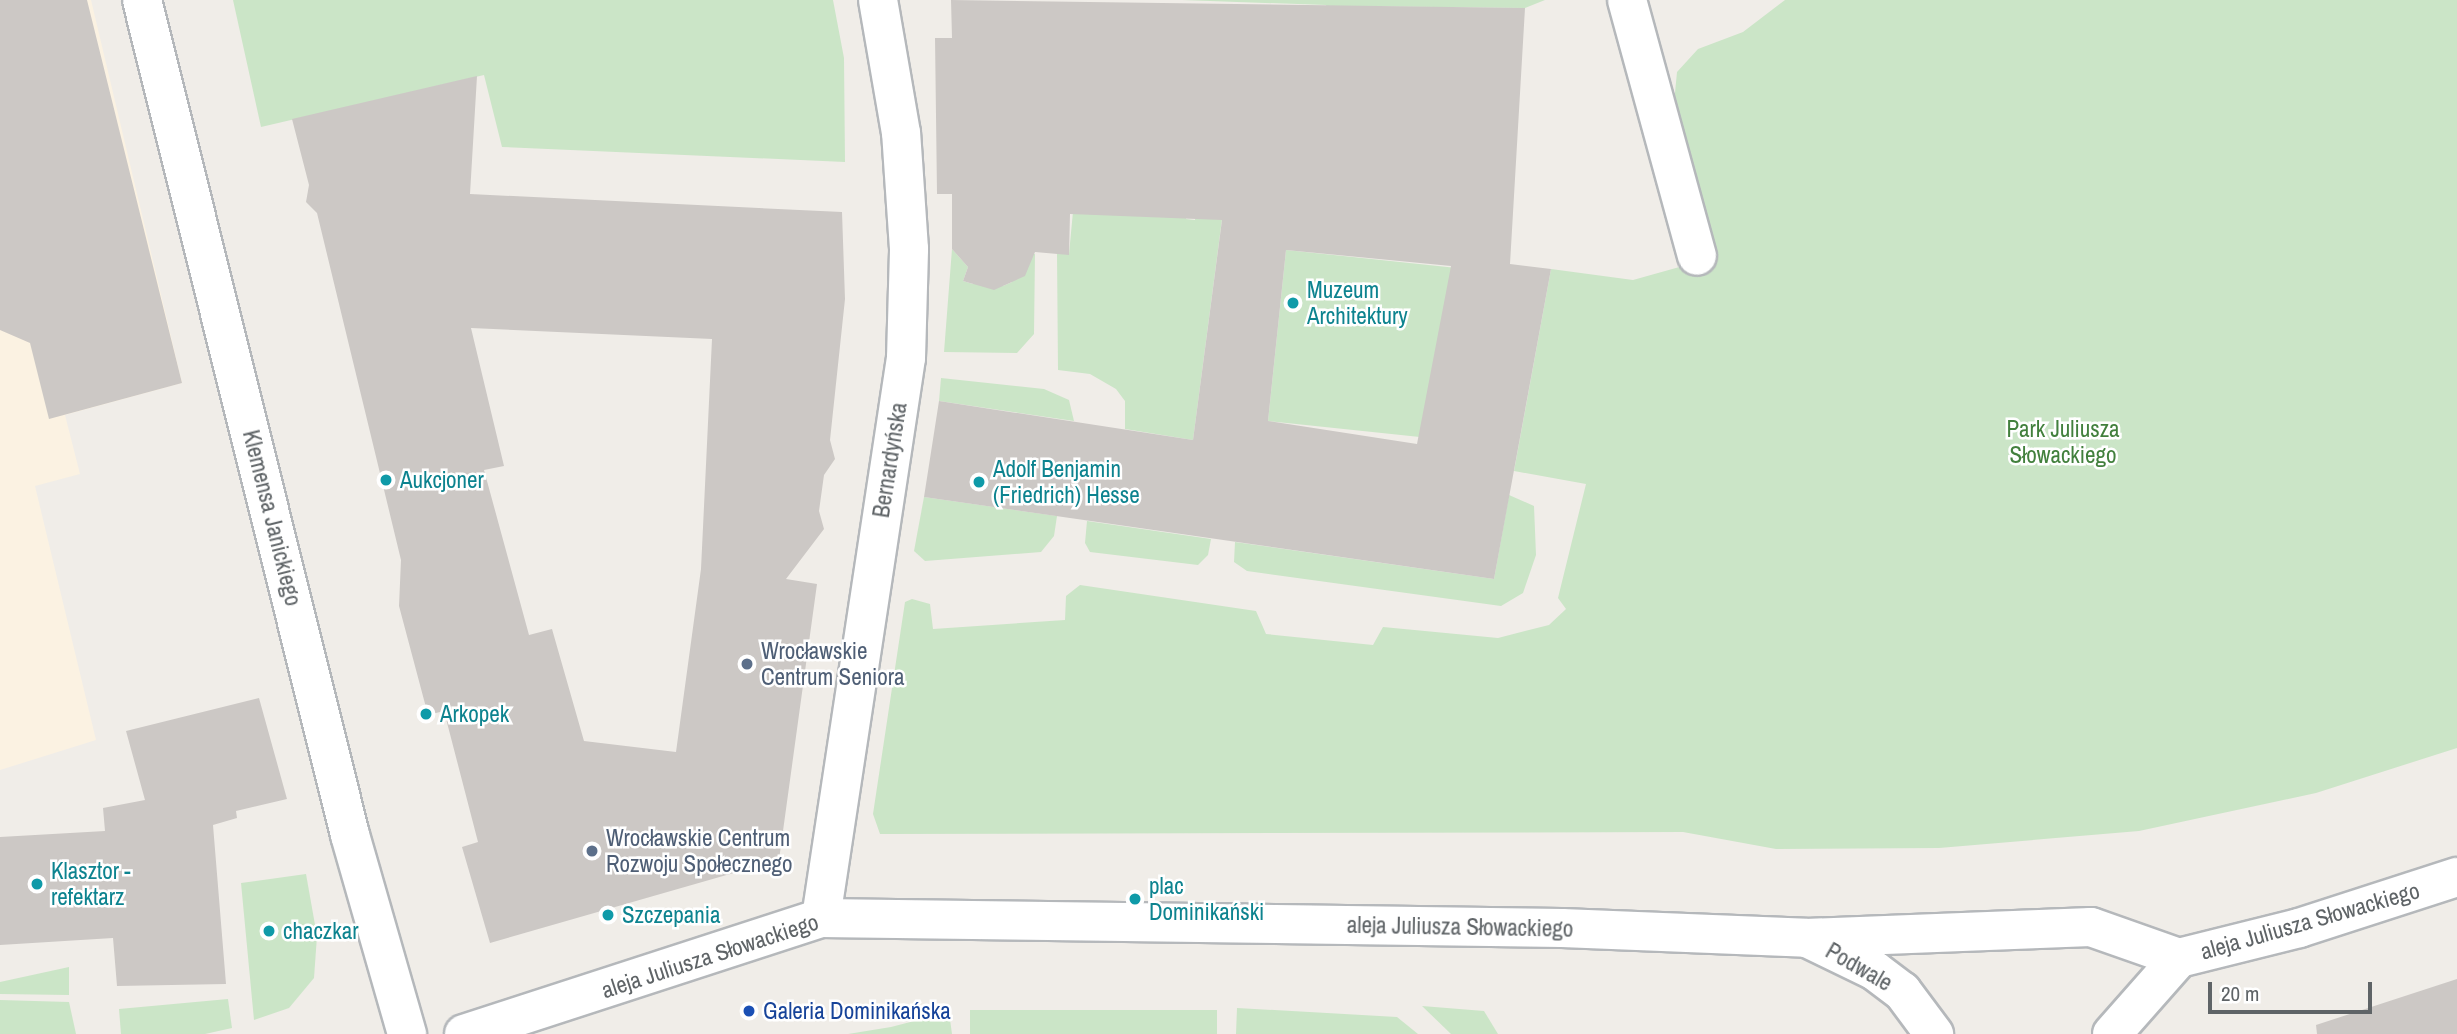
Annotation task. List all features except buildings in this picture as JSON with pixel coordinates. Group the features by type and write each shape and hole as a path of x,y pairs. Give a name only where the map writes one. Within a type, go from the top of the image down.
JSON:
{"street":[{"name":"Klemensa Janickiego","path":"142,0 350,835 407,1034"},
{"name":"Bernardyńska","path":"821,918 906,358 909,249 900,122 878,0"},
{"path":"1627,0 1697,257"},
{"name":"aleja Juliusza Słowackiego","path":"464,1034 821,918 1562,928 1806,937 2091,927 2179,958 2300,928 2457,877"},
{"name":"Podwale","path":"1806,937 1884,978 1922,1013 1934,1034"},
{"path":"2112,1034 2179,958"}],"shaded area":[{"path":"0,0 91,0 182,383 65,415 80,474 35,486 96,740 0,770"}],"green space":[{"path":"233,0 833,0 844,58 845,162 502,147 484,75 261,127"},
{"path":"1182,0 1545,0 1525,8 1346,6 1326,10 1326,5"},
{"name":"Park Juliusza Słowackiego","path":"1785,0 2457,0 2457,748 2316,793 2139,831 1939,848 1776,849 1683,832 880,834 873,814 905,602 912,599 930,604 933,629 1065,620 1066,596 1080,585 1256,611 1266,634 1373,645 1383,627 1498,638 1549,625 1566,609 1558,598 1586,484 1514,471 1551,269 1633,280 1708,259 1674,103 1677,72 1698,49 1743,32"},
{"path":"1074,201 1186,203 1186,219 1195,220 1196,203 1224,204 1193,440 1125,429 1125,401 1116,389 1090,374 1058,370 1057,254 1069,254"},
{"path":"952,249 968,267 963,281 973,284 977,271 998,273 1003,286 1012,282 1008,270 1020,254 1035,254 1034,334 1017,353 944,352"},
{"path":"1286,250 1452,267 1434,439 1268,421"},
{"path":"941,378 1044,389 1069,400 1074,421 939,401"},
{"path":"1509,495 1534,506 1536,555 1523,593 1501,606 1247,571 1234,562 1235,542 1494,579"},
{"path":"924,497 1057,516 1054,536 1041,552 925,561 914,551"},
{"path":"1087,521 1211,539 1208,555 1198,565 1090,552 1085,543"},
{"path":"306,874 317,936 314,978 289,1008 254,1020 241,883"},
{"path":"69,967 69,995 0,994 0,982"},
{"path":"228,999 232,1028 205,1034 121,1034 119,1009"},
{"path":"0,1000 69,1002 76,1034 0,1034"},
{"path":"1422,1006 1484,1011 1498,1034 1451,1034"},
{"path":"1237,1008 1397,1017 1418,1034 1236,1034"},
{"path":"970,1010 1217,1010 1217,1034 970,1034"},
{"path":"949,1012 952,1034 848,1034 891,1027"}],"place":[{"name":"Muzeum Architektury","path":"1293,303"},
{"name":"Aukcjoner","path":"386,480"},
{"name":"Adolf Benjamin (Friedrich) Hesse","path":"979,482"},
{"name":"Wrocławskie Centrum Seniora","path":"747,664"},
{"name":"Arkopek","path":"426,714"},
{"name":"Wrocławskie Centrum Rozwoju Społecznego","path":"592,851"},
{"name":"Klasztor - refektarz","path":"37,884"},
{"name":"plac Dominikański","path":"1135,899"},
{"name":"Szczepania","path":"608,915"},
{"name":"chaczkar","path":"269,931"},
{"name":"Galeria Dominikańska","path":"749,1011"}]}
